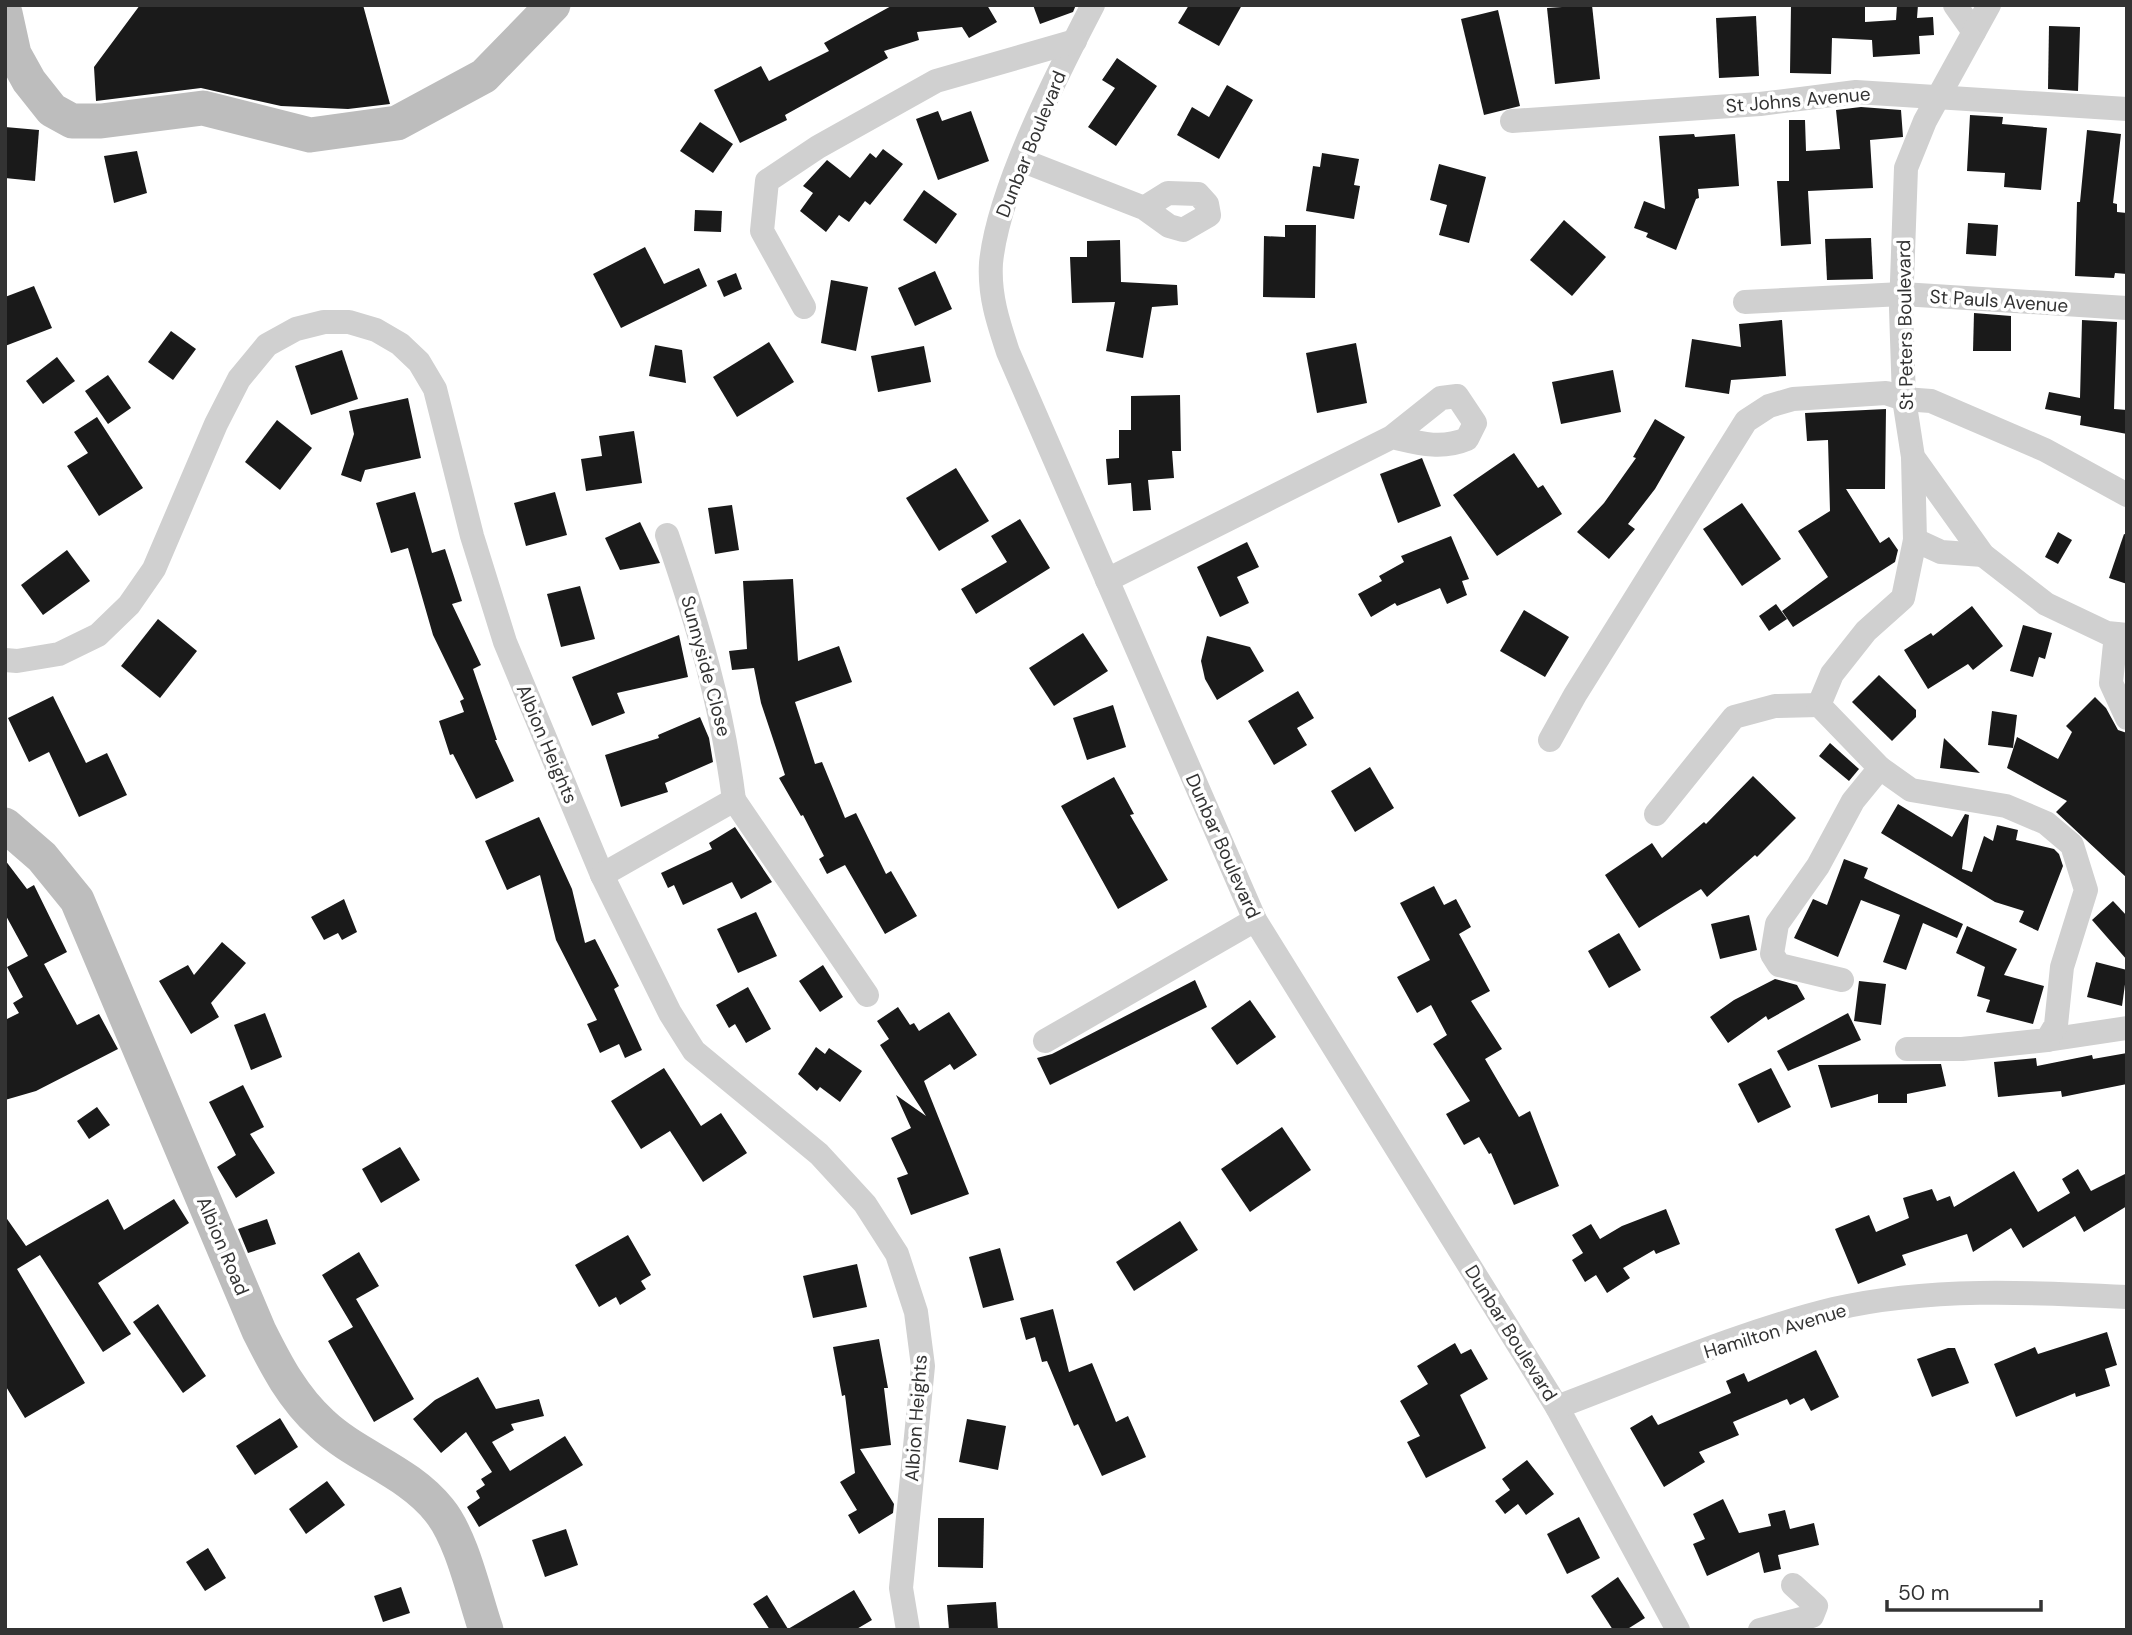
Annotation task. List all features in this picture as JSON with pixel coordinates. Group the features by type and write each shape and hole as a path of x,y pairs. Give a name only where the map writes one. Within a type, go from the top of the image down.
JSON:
{"street":[{"path":"5,13 14,54 29,81 52,110 72,121 203,108 310,135 397,123 484,76 553,5"},
{"name":"Dunbar Boulevard","path":"1093,5 1021,160 999,222 991,264 993,308 1008,352 1255,920 1558,1407 1678,1630"},
{"path":"1955,5 1974,32"},
{"name":"St Peters Boulevard","path":"1989,6 1938,95 1906,168 1902,294 1904,399 1913,457 1983,555 2046,604 2121,635"},
{"path":"804,307 762,231 767,181 818,146 936,81 1074,41"},
{"name":"St Johns Avenue","path":"1512,121 1760,104 1856,92 1938,95 2024,105 2127,109"},
{"path":"1021,160 1144,208"},
{"name":"St Pauls Avenue","path":"1745,302 1902,294 2127,308"},
{"name":"Albion Heights","path":"5,660 17,661 60,654 98,635 129,605 154,569 216,424 240,379 267,345 296,328 324,322 349,322 376,330 400,344 419,362 435,389 472,536 505,642 602,875 670,1013 694,1051 819,1154 865,1204 897,1254 916,1312 923,1366 901,1588 908,1630"},
{"path":"1550,740 1575,695 1746,421 1769,406 1793,399 1886,394 1904,399 1931,401 2045,450 2127,495"},
{"path":"1107,580 1392,437"},
{"path":"1819,705 1832,674 1866,631 1903,598 1915,540 1913,457"},
{"name":"Sunnyside Close","path":"667,535 696,620 725,731 734,800 867,995"},
{"path":"1915,540 1941,552 1983,555"},
{"path":"2121,635 2111,683 2127,718"},
{"path":"1656,814 1734,718 1775,706 1819,705 1880,768 1911,790 2006,806 2046,823 2072,845 2086,890 2062,967 2056,1025 2047,1040"},
{"path":"1842,980 1779,965 1772,954 1777,925 1818,866 1853,802 1880,768"},
{"path":"602,875 734,800"},
{"name":"Albion Road","path":"5,825 42,857 77,900 259,1331 285,1382 323,1425 422,1491 441,1511 486,1630"},
{"path":"1045,1041 1255,920"},
{"path":"1907,1049 1962,1049 2127,1028"},
{"name":"Hamilton Avenue","path":"1558,1407 1728,1343 1835,1309 1915,1297 2047,1293 2127,1297"},
{"path":"1760,1630 1812,1616 1816,1606 1793,1585"}],"building":[{"path":"140,5 363,5 390,104 348,109 281,106 201,88 96,101 94,67"},
{"path":"893,5 987,5 997,22 969,38 962,27 917,32 919,40 884,51 888,58 785,115 787,120 740,143 714,90 761,66 769,81 829,51 824,43"},
{"path":"1033,5 1076,5 1073,12 1040,24"},
{"path":"1189,5 1242,5 1219,46 1178,23"},
{"path":"1592,5 1600,79 1555,84 1547,8"},
{"path":"1791,5 1865,5 1865,22 1896,20 1897,5 1918,5 1917,18 1933,17 1934,35 1919,36 1920,54 1873,57 1872,40 1832,38 1831,74 1790,73"},
{"path":"1498,10 1520,106 1484,115 1461,19"},
{"path":"1756,16 1759,76 1719,78 1716,18"},
{"path":"2049,26 2080,27 2078,91 2048,89"},
{"path":"1117,58 1157,86 1116,146 1088,127 1115,88 1102,80"},
{"path":"1227,85 1253,100 1219,159 1177,135 1192,107 1209,117"},
{"path":"1861,107 1901,110 1903,137 1870,140 1873,188 1808,191 1811,244 1781,246 1777,181 1789,181 1789,120 1805,120 1806,151 1840,149 1836,110"},
{"path":"938,111 942,121 971,111 989,161 938,180 916,119"},
{"path":"1970,115 2003,117 2002,124 2047,128 2041,190 2004,187 2005,173 1967,171"},
{"path":"700,122 733,144 713,173 680,151"},
{"path":"5,127 39,130 35,181 5,178"},
{"path":"2087,130 2121,134 2113,203 2117,204 2117,212 2127,213 2127,274 2115,273 2114,278 2075,276 2077,202 2080,202"},
{"path":"1694,134 1695,137 1735,134 1739,186 1698,189 1699,198 1696,199 1676,250 1646,237 1648,233 1634,228 1644,201 1665,209 1659,136"},
{"path":"883,149 903,164 870,205 865,201 849,222 839,215 826,232 800,211 813,193 803,186 827,160 850,178 870,153 876,158"},
{"path":"137,151 147,193 114,203 104,156"},
{"path":"1322,153 1359,159 1354,185 1360,186 1354,219 1306,211 1313,166 1320,167"},
{"path":"1439,164 1486,177 1469,243 1439,235 1447,205 1430,200"},
{"path":"924,190 957,214 936,244 903,220"},
{"path":"695,210 722,211 721,232 694,231"},
{"path":"1564,220 1606,257 1572,296 1530,260"},
{"path":"1968,223 1998,225 1996,256 1966,254"},
{"path":"1285,225 1316,225 1315,298 1263,297 1264,236 1285,237"},
{"path":"1871,238 1873,279 1827,280 1825,239"},
{"path":"1120,240 1121,282 1177,285 1178,305 1152,307 1143,358 1106,351 1115,302 1072,303 1070,257 1087,257 1087,241"},
{"path":"645,247 664,284 699,268 707,286 621,328 593,274"},
{"path":"935,271 952,309 915,326 898,288"},
{"path":"736,273 742,289 724,297 717,281"},
{"path":"831,280 868,287 856,351 821,343"},
{"path":"34,286 52,328 5,346 5,297"},
{"path":"1974,313 2011,316 2011,351 1973,351"},
{"path":"1782,320 1786,376 1731,380 1729,394 1685,387 1692,339 1741,347 1739,324"},
{"path":"2082,320 2117,322 2114,409 2127,410 2127,434 2080,425 2081,416 2045,409 2049,392 2080,398"},
{"path":"171,331 196,349 173,380 148,362"},
{"path":"769,342 794,382 737,417 713,377"},
{"path":"1356,343 1367,403 1317,413 1306,353"},
{"path":"655,345 682,350 686,383 649,376"},
{"path":"924,346 931,382 878,392 871,356"},
{"path":"342,350 358,399 311,415 295,366"},
{"path":"57,357 75,381 43,404 26,381"},
{"path":"1613,370 1621,412 1561,424 1552,382"},
{"path":"108,375 131,408 108,424 85,391"},
{"path":"1180,395 1181,451 1172,451 1174,478 1148,480 1151,510 1133,511 1131,483 1108,485 1106,459 1119,458 1119,430 1131,430 1131,396"},
{"path":"408,398 421,458 365,470 361,482 341,475 354,434 349,411"},
{"path":"1886,409 1885,489 1846,489 1880,543 1889,537 1898,550 1895,562 1793,627 1782,611 1828,577 1798,531 1830,511 1828,440 1807,441 1805,413"},
{"path":"97,417 143,488 99,516 67,466 88,453 74,432"},
{"path":"1655,419 1685,437 1655,489 1628,524 1635,529 1609,559 1577,532 1604,503 1636,458 1633,457"},
{"path":"277,420 312,448 280,490 245,462"},
{"path":"634,431 642,483 586,491 581,459 602,456 599,436"},
{"path":"1514,453 1538,488 1543,485 1562,514 1497,556 1453,495"},
{"path":"1422,458 1441,506 1398,523 1380,474"},
{"path":"956,468 989,521 939,551 906,498"},
{"path":"415,492 432,553 445,549 462,601 452,604 481,665 473,669 495,740 514,781 476,799 453,754 450,755 439,721 464,712 460,701 464,699 433,635 408,548 391,553 376,503"},
{"path":"555,492 567,535 526,546 514,503"},
{"path":"1742,503 1781,559 1742,586 1703,529"},
{"path":"732,505 739,550 715,554 708,508"},
{"path":"1020,519 1050,568 976,614 961,589 1007,562 991,536"},
{"path":"640,522 660,563 620,570 605,538"},
{"path":"2058,532 2072,540 2058,564 2045,557"},
{"path":"2124,534 2127,535 2127,584 2109,578"},
{"path":"1451,536 1469,579 1462,581 1467,595 1447,604 1440,588 1397,606 1395,603 1371,617 1358,594 1382,581 1379,576 1404,562 1401,556"},
{"path":"1247,542 1259,567 1237,577 1249,603 1220,617 1197,567"},
{"path":"67,550 90,581 43,615 21,585"},
{"path":"793,579 798,661 839,646 852,682 795,702 815,764 822,762 845,818 856,813 886,874 891,871 917,916 885,934 845,865 827,874 819,859 824,856 803,815 801,816 779,778 785,775 761,703 754,668 732,670 729,651 747,649 743,581"},
{"path":"580,586 595,639 561,647 547,594"},
{"path":"1776,604 1787,619 1769,631 1759,616"},
{"path":"1972,606 2003,646 1973,670 1968,664 1928,689 1904,650 1931,633 1933,636"},
{"path":"1524,610 1569,637 1545,677 1500,651"},
{"path":"158,619 197,651 160,698 121,666"},
{"path":"2023,625 2052,633 2045,659 2039,657 2033,677 2010,671"},
{"path":"1083,633 1108,671 1054,706 1029,668"},
{"path":"679,635 688,677 617,693 625,713 592,726 572,677"},
{"path":"1207,636 1250,647 1264,671 1217,700 1205,679 1201,661"},
{"path":"1879,675 1916,710 1916,717 1892,741 1852,702"},
{"path":"1298,691 1314,718 1297,728 1307,745 1274,765 1248,721"},
{"path":"53,696 86,763 107,753 127,795 79,817 49,752 29,762 8,718"},
{"path":"2095,697 2106,708 2118,730 2127,733 2127,878 2056,812 2067,801 2007,768 2017,737 2058,759 2072,732 2066,726"},
{"path":"1113,705 1126,747 1087,760 1073,718"},
{"path":"1992,711 2017,715 2013,748 1988,745"},
{"path":"700,717 709,738 713,762 665,783 668,792 621,807 605,755 659,738 658,735"},
{"path":"1944,738 1980,773 1940,768"},
{"path":"1830,743 1859,769 1849,781 1819,756"},
{"path":"1370,767 1394,808 1355,832 1331,791"},
{"path":"1753,776 1796,818 1757,857 1755,855 1707,897 1701,889 1639,928 1605,875 1652,843 1662,858 1704,822 1706,824"},
{"path":"1114,777 1134,814 1130,815 1168,880 1118,909 1061,806"},
{"path":"1898,804 1952,837 1965,814 1969,815 1962,869 1972,872 1984,836 1993,841 1997,825 2018,830 2016,840 2054,849 2063,866 2038,931 2019,922 2024,911 1995,902 1881,833"},
{"path":"539,817 572,889 585,943 595,939 619,986 614,989 642,1050 625,1058 619,1044 600,1053 587,1024 597,1020 556,940 540,875 507,890 485,841"},
{"path":"735,827 772,882 741,899 732,882 683,905 674,885 668,888 661,873 712,849 709,843"},
{"path":"1844,859 1868,868 1864,878 1963,924 1957,938 1923,923 1906,970 1883,962 1900,915 1861,900 1838,957 1794,938 1813,899 1827,905"},
{"path":"5,860 27,889 34,885 67,952 44,964 77,1025 99,1014 118,1049 36,1091 5,1100 5,1020 19,1013 13,1003 23,997 7,967 28,956 5,914"},
{"path":"1434,886 1444,905 1456,899 1471,927 1459,934 1490,991 1471,1001 1502,1049 1485,1059 1519,1117 1530,1111 1559,1186 1514,1205 1491,1153 1489,1154 1479,1137 1464,1145 1446,1114 1470,1101 1433,1044 1447,1035 1431,1005 1417,1013 1397,977 1430,960 1400,903"},
{"path":"344,899 357,932 342,940 338,933 324,940 311,917"},
{"path":"2113,901 2127,916 2127,960 2092,920"},
{"path":"756,912 777,956 738,973 717,929"},
{"path":"1749,915 1757,950 1720,959 1711,924"},
{"path":"1967,926 2017,949 2004,975 2044,986 2033,1024 1986,1012 1990,1000 1977,996 1985,967 1956,953"},
{"path":"1619,933 1641,970 1609,988 1588,951"},
{"path":"222,942 246,963 211,1003 219,1017 191,1034 159,981 188,965 194,975"},
{"path":"2096,962 2127,970 2122,1006 2087,997"},
{"path":"823,965 843,997 820,1012 799,981"},
{"path":"1775,979 1797,985 1805,999 1768,1020 1766,1016 1728,1043 1710,1017 1734,1000"},
{"path":"1195,980 1207,1007 1050,1085 1037,1058 1052,1054"},
{"path":"1859,981 1886,984 1881,1025 1854,1021"},
{"path":"748,987 771,1029 746,1043 735,1024 729,1028 716,1005"},
{"path":"1250,1000 1276,1037 1237,1065 1211,1028"},
{"path":"898,1007 910,1025 914,1023 919,1031 949,1012 977,1055 954,1070 950,1064 924,1081 969,1194 911,1215 897,1178 908,1174 891,1138 911,1128 896,1095 926,1116 880,1045 889,1039 877,1021"},
{"path":"265,1013 282,1057 251,1070 234,1025"},
{"path":"1848,1013 1861,1040 1788,1071 1777,1051"},
{"path":"816,1047 825,1054 829,1048 862,1071 840,1102 820,1087 817,1091 798,1074"},
{"path":"2127,1053 2127,1084 2062,1097 2061,1091 1998,1097 1994,1062 2036,1058 2037,1066 2092,1055 2093,1059"},
{"path":"1941,1064 1946,1086 1907,1094 1907,1103 1878,1103 1878,1094 1831,1108 1818,1065"},
{"path":"664,1068 701,1126 721,1113 747,1153 703,1182 670,1131 641,1149 611,1101"},
{"path":"1771,1068 1791,1107 1758,1123 1738,1084"},
{"path":"243,1085 264,1127 250,1134 275,1173 236,1198 217,1167 236,1155 209,1102"},
{"path":"97,1107 110,1125 89,1139 77,1121"},
{"path":"1282,1127 1311,1170 1250,1212 1221,1169"},
{"path":"400,1147 420,1180 381,1203 362,1169"},
{"path":"2078,1169 2091,1191 2127,1173 2127,1206 2084,1232 2075,1216 2023,1248 2011,1228 1973,1252 1967,1234 1902,1255 1906,1265 1858,1284 1835,1229 1869,1215 1876,1232 1909,1218 1903,1198 1932,1189 1937,1201 1950,1196 1954,1207 2014,1171 2038,1212 2070,1193 2062,1179"},
{"path":"108,1199 124,1230 174,1199 189,1223 98,1283 131,1334 103,1352 40,1255 17,1269 85,1383 25,1418 5,1385 5,1216 26,1246"},
{"path":"1666,1209 1680,1244 1656,1254 1654,1250 1623,1268 1630,1278 1607,1293 1596,1275 1585,1282 1572,1260 1583,1253 1572,1235 1591,1224 1600,1239 1622,1226"},
{"path":"267,1219 276,1244 248,1253 238,1229"},
{"path":"1180,1221 1198,1250 1134,1291 1116,1262"},
{"path":"628,1235 651,1275 641,1281 646,1289 620,1305 616,1297 599,1307 575,1265"},
{"path":"1000,1248 1014,1300 983,1308 969,1257"},
{"path":"359,1252 379,1286 356,1299 414,1399 374,1422 328,1341 353,1327 322,1275"},
{"path":"857,1264 867,1307 813,1318 803,1276"},
{"path":"158,1304 206,1376 183,1393 133,1322"},
{"path":"1053,1309 1069,1372 1092,1363 1116,1422 1128,1416 1146,1457 1102,1476 1078,1424 1074,1426 1047,1361 1042,1362 1035,1337 1026,1340 1020,1318"},
{"path":"2107,1332 2117,1365 2105,1369 2110,1386 2076,1397 2075,1393 2016,1417 1994,1364 2035,1347 2038,1354"},
{"path":"879,1339 888,1388 884,1388 891,1445 860,1449 894,1504 893,1513 859,1534 848,1515 857,1510 840,1482 855,1473 845,1395 842,1396 833,1347"},
{"path":"1455,1343 1461,1354 1471,1349 1488,1379 1460,1395 1486,1448 1426,1478 1407,1442 1420,1436 1400,1401 1428,1384 1417,1366"},
{"path":"1955,1348 1969,1383 1932,1397 1917,1359"},
{"path":"1816,1350 1839,1397 1811,1411 1804,1398 1790,1405 1787,1399 1733,1422 1739,1435 1699,1452 1705,1462 1664,1487 1630,1428 1652,1415 1658,1425 1731,1393 1726,1381 1744,1373 1748,1382"},
{"path":"478,1377 496,1409 539,1399 544,1416 511,1424 514,1430 492,1442 510,1471 565,1436 583,1465 479,1527 467,1507 480,1498 476,1491 485,1485 481,1479 492,1472 466,1432 441,1453 413,1419 435,1400"},
{"path":"280,1418 298,1447 255,1475 236,1446"},
{"path":"967,1419 1006,1426 998,1470 959,1462"},
{"path":"1527,1460 1554,1494 1526,1515 1518,1504 1505,1514 1495,1501 1510,1490 1502,1479"},
{"path":"327,1481 345,1505 306,1534 289,1509"},
{"path":"1723,1499 1739,1533 1771,1526 1768,1514 1785,1510 1790,1529 1814,1523 1819,1545 1778,1555 1781,1569 1764,1573 1759,1552 1707,1576 1693,1544 1705,1539 1693,1514"},
{"path":"1579,1517 1600,1558 1567,1574 1547,1534"},
{"path":"938,1518 984,1518 983,1568 938,1567"},
{"path":"566,1529 578,1565 545,1577 532,1540"},
{"path":"208,1548 226,1578 205,1591 186,1562"},
{"path":"1618,1577 1645,1618 1626,1630 1613,1630 1591,1596"},
{"path":"401,1587 410,1613 383,1622 374,1596"},
{"path":"854,1590 872,1620 855,1630 770,1630 753,1604 767,1595 788,1629"},
{"path":"996,1602 998,1630 949,1630 947,1605"}]}
